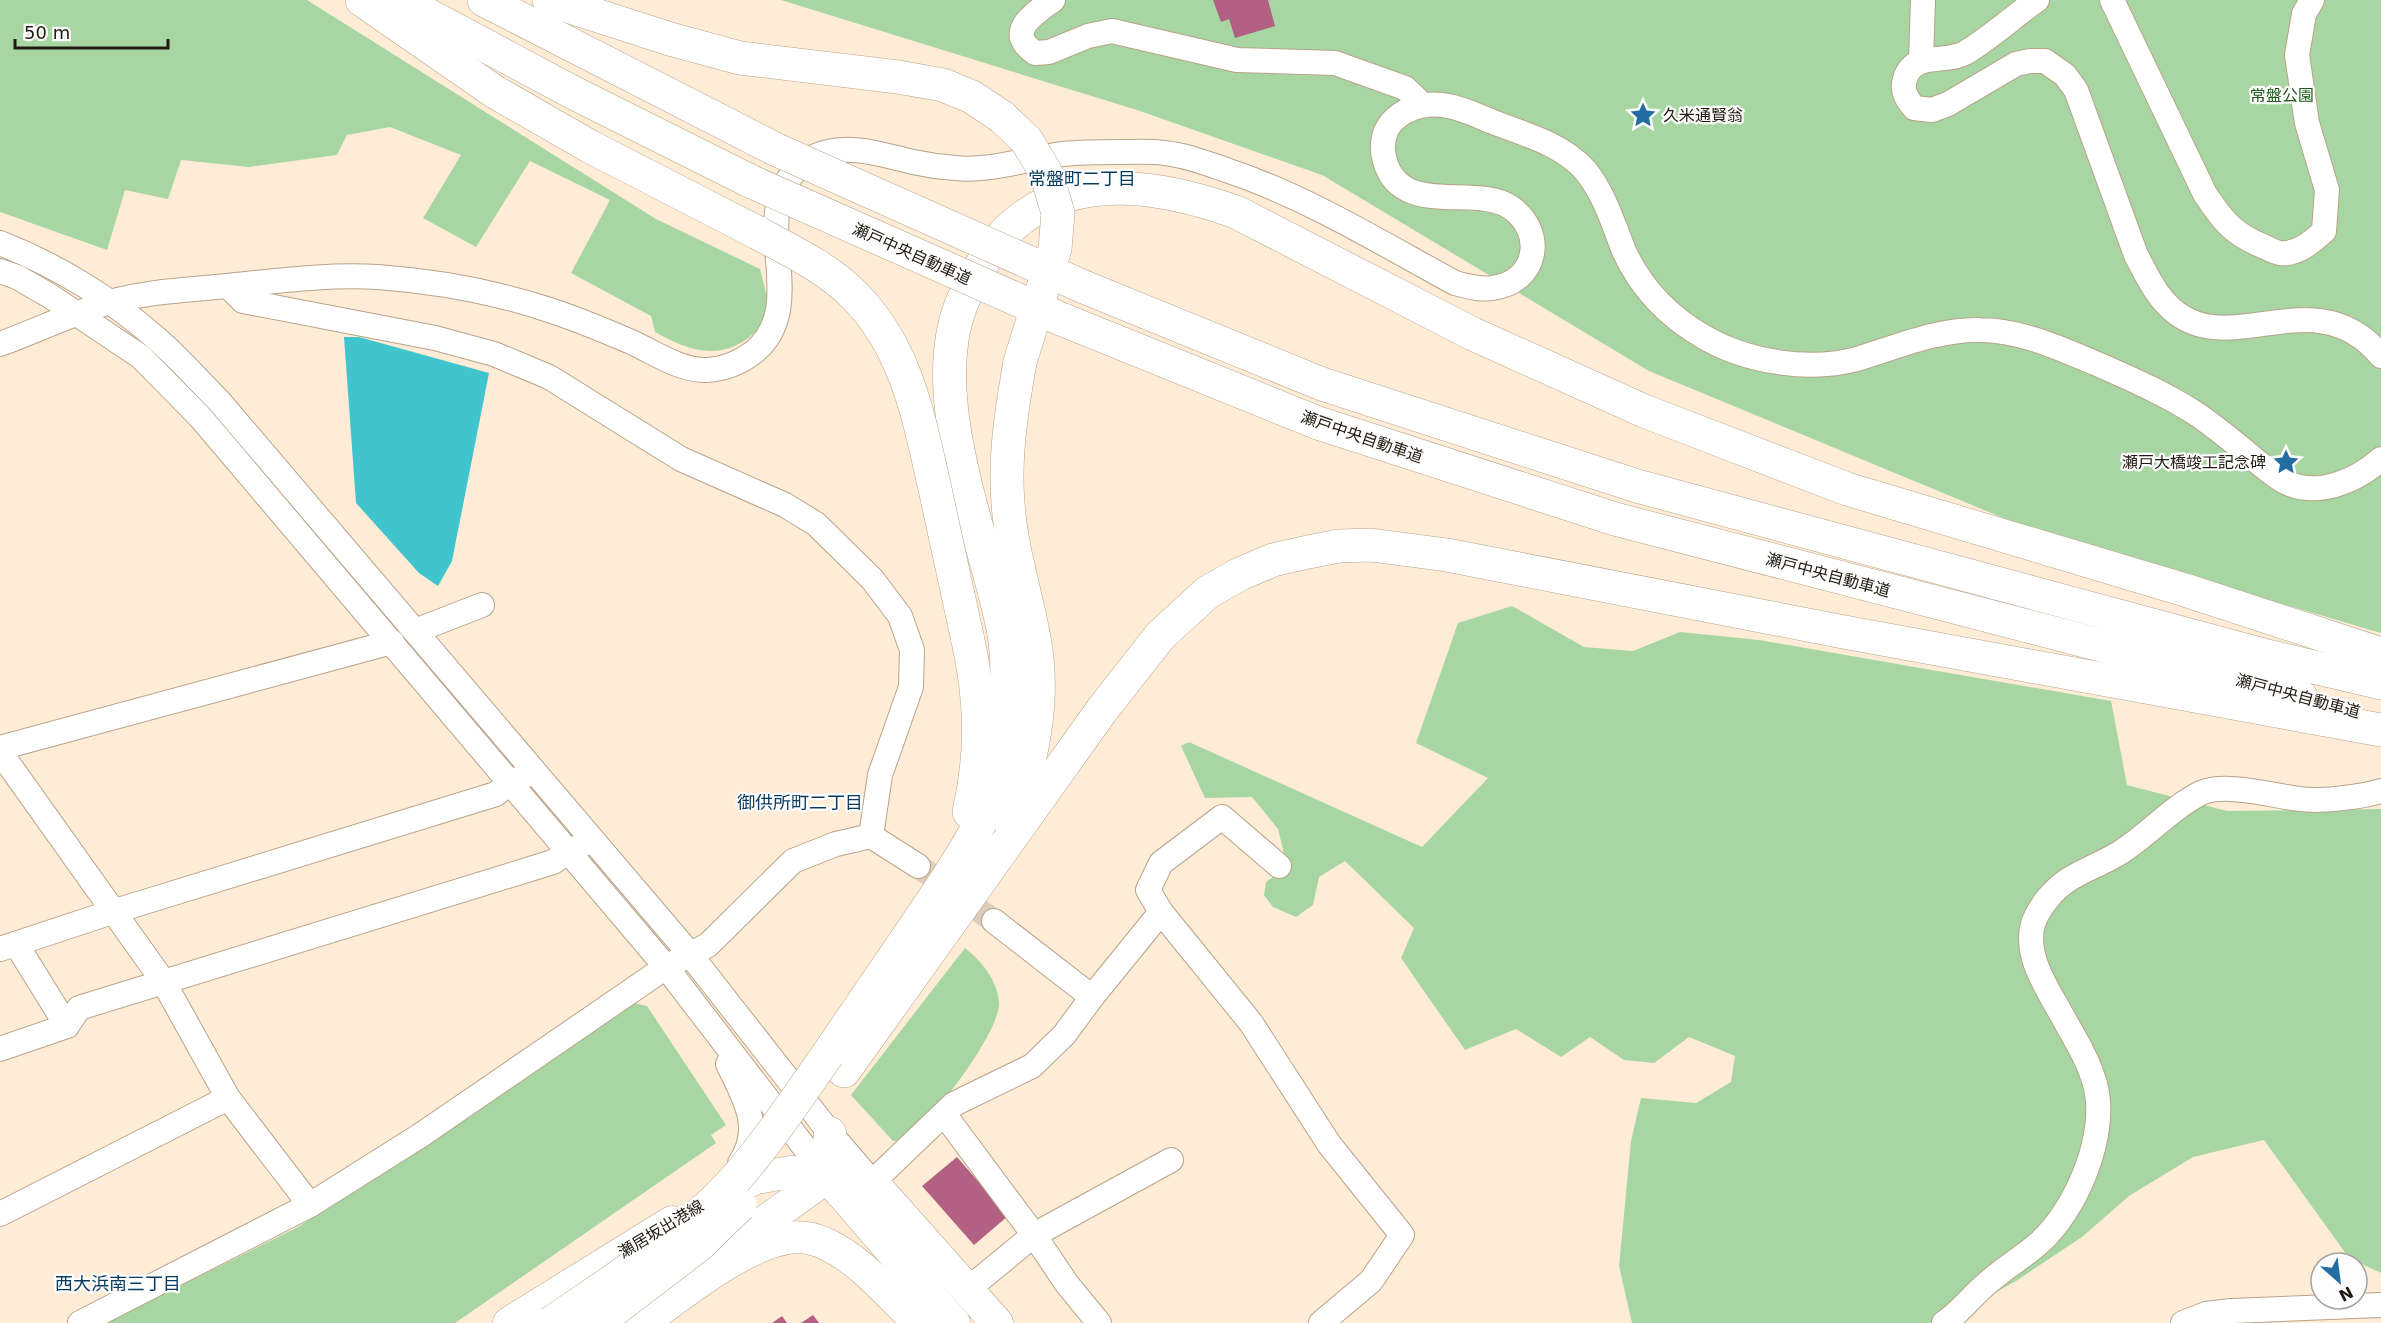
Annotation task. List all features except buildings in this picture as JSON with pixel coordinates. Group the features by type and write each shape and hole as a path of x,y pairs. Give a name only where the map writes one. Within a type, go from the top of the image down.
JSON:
{"highway":[{"path":"362,0 495,92 618,161 758,233 820,268 853,294 875,320 896,352 911,390 922,430 974,669 980,710 978,753 973,794 956,866"},
{"name":"瀬戸中央自動車道","path":"399,0 574,93 753,182 1062,319 1318,423 1615,519 2381,718"},
{"name":"瀬戸中央自動車道","path":"484,0 777,150 1084,287 1322,384 1636,486 2263,655 2381,683"},
{"path":"549,0 670,39 740,58 898,77 943,85 972,96 1002,117 1027,141 1046,173 1058,213 1055,249 1020,362 1012,405 1008,452 1008,504 1018,566 1035,640 1038,681 1037,725 1023,787 996,860"},
{"path":"597,1323 663,1275 699,1245 729,1217 786,1150 836,1062 956,866 987,808 1007,743 1008,661 1003,625 952,422 950,371 952,336 960,306 976,276 1007,229 1033,209 1059,197 1090,189 1162,192 1203,201 1236,212 1473,334 1644,411 1847,489 2185,590 2381,654"},
{"path":"551,1323 654,1250 713,1201 738,1176 836,1062 996,860 1135,665 1184,612 1208,592 1240,574 1273,560 1339,546 1371,545 1403,549 1493,563 1844,632 2381,730"}],"main road":[{"path":"633,1323 724,1251 804,1195 825,1174 829,1160 830,1133"},
{"name":"瀬居坂出港線","path":"509,1323 696,1207 742,1183 770,1174 791,1172 825,1174 872,1182"},
{"path":"825,1174 954,1323"},
{"path":"872,1182 997,1323"},
{"path":"642,1323 745,1254 777,1241 803,1237 817,1240 846,1256 919,1323"}],"street":[{"path":"1053,0 1025,21 1022,28 1024,41 1035,53 1049,52 1088,36 1112,31 1237,60 1335,63 1405,88 1423,105"},
{"path":"1921,61 1923,0"},
{"path":"2037,0 1963,54 1921,61 1910,68 1904,82 1905,97 1914,108 1932,110 1948,104 2016,64 2045,61 2065,75 2076,90 2148,280 2163,301 2183,317 2203,325 2226,329 2304,319 2329,321 2352,330 2371,344 2381,356"},
{"path":"2112,0 2205,194 2222,219 2241,236 2280,253 2297,250 2310,244 2324,231 2327,190 2307,123 2296,55 2304,14 2312,0"},
{"path":"0,344 110,302 148,294 273,280 375,277 452,286 542,308 630,342 683,366 705,370 728,366 747,358 763,345 774,327 780,304 777,206 783,188 793,173 807,161 824,153 842,149 870,151 916,163 961,169 1063,154 1166,153 1240,174 1300,199 1455,283 1476,288 1494,288 1525,273 1534,247 1530,232 1521,217 1508,206 1494,201 1428,196 1396,181 1387,169 1383,154 1383,138 1390,123 1406,111 1423,105 1440,105 1461,109 1553,146 1570,157 1584,170 1605,202 1626,254 1648,292 1687,325 1704,337 1727,348 1761,359 1824,364 1853,360 1951,332 1982,329 2010,333 2039,340 2162,394 2220,430 2268,471 2286,483 2306,487 2329,486 2346,482 2365,472 2381,459"},
{"path":"0,243 29,254 110,302 157,339 219,401 689,953 830,1133 872,1182"},
{"path":"0,271 17,277 78,314 141,357 201,418 666,967 825,1174"},
{"path":"228,286 243,301 435,338 494,354 549,377 681,459 784,505 816,524 872,579 900,616 912,650 911,687 880,775 871,836"},
{"path":"415,631 482,605"},
{"path":"310,1206 228,1098 163,981 112,912 0,750 392,642"},
{"path":"67,1026 6,943 420,819 496,794 510,782 534,773"},
{"path":"1944,1323 1989,1281 2039,1243 2064,1212 2089,1167 2099,1115 2096,1084 2079,1046 2040,975 2031,946 2033,923 2044,903 2067,880 2121,852 2153,830 2180,806 2203,792 2234,789 2302,800 2368,795 2381,791"},
{"path":"1279,866 1222,817 1161,863 1148,890 1161,912 1251,1023 1329,1144 1402,1235 1371,1281 1321,1323"},
{"path":"80,1323 310,1206 421,1134 666,967 708,945 794,861 836,844 871,836 918,866"},
{"path":"0,1049 67,1026 79,1008 553,862 569,851 592,841"},
{"path":"849,1203 954,1104 1032,1066 1064,1035 1161,912"},
{"path":"994,921 1092,997"},
{"path":"696,1207 736,1168 747,1151 752,1135 751,1119 746,1102 709,1023"},
{"path":"0,1214 228,1098"},
{"path":"944,1114 1034,1235 1067,1284 1100,1323"},
{"path":"967,1290 1034,1235 1170,1160"},
{"path":"2183,1323 2206,1314 2231,1311 2381,1305"}],"green space":[{"path":"0,0 307,0 656,219 760,269 767,297 764,324 740,343 715,351 684,346 655,332 651,316 571,273 610,200 530,161 476,247 423,218 461,155 390,127 347,135 337,155 249,167 181,160 168,199 125,190 107,250 0,212"},
{"name":"常盤公園","path":"781,0 2381,0 2381,633 2037,532 1649,371 1322,175 1140,111"},
{"path":"1512,606 1584,647 1633,651 1680,632 1759,640 2111,701 2127,785 2227,811 2381,809 2381,1273 2369,1267 2369,1251 2344,1251 2264,1140 2193,1157 2129,1196 2082,1237 2016,1281 1942,1323 1632,1323 1619,1266 1631,1141 1641,1098 1696,1103 1731,1082 1735,1056 1689,1037 1654,1063 1624,1060 1590,1037 1561,1057 1516,1029 1465,1050 1401,958 1414,928 1345,861 1319,877 1313,905 1296,917 1273,907 1264,895 1266,882 1287,866 1278,829 1252,797 1205,798 1181,746 1189,742 1422,847 1488,778 1416,743 1458,623"},
{"path":"965,948 982,965 995,985 999,1001 994,1022 970,1065 946,1097 904,1140 893,1141 851,1095"},
{"path":"634,1003 647,1006 726,1125 711,1135 716,1143 455,1323 106,1323 298,1227"}],"water":[{"path":"344,337 359,337 489,373 452,561 438,586 419,573 356,503"}],"tunnel":[{"path":"918,866 994,921"}],"place":[{"name":"久米通賢翁","path":"1643,115"},
{"name":"瀬戸大橋竣工記念碑","path":"2286,462"}],"district":[{"name":"常盤町二丁目","path":"1082,178"},
{"name":"御供所町二丁目","path":"800,802"},
{"name":"西大浜南三丁目","path":"118,1283"}]}
